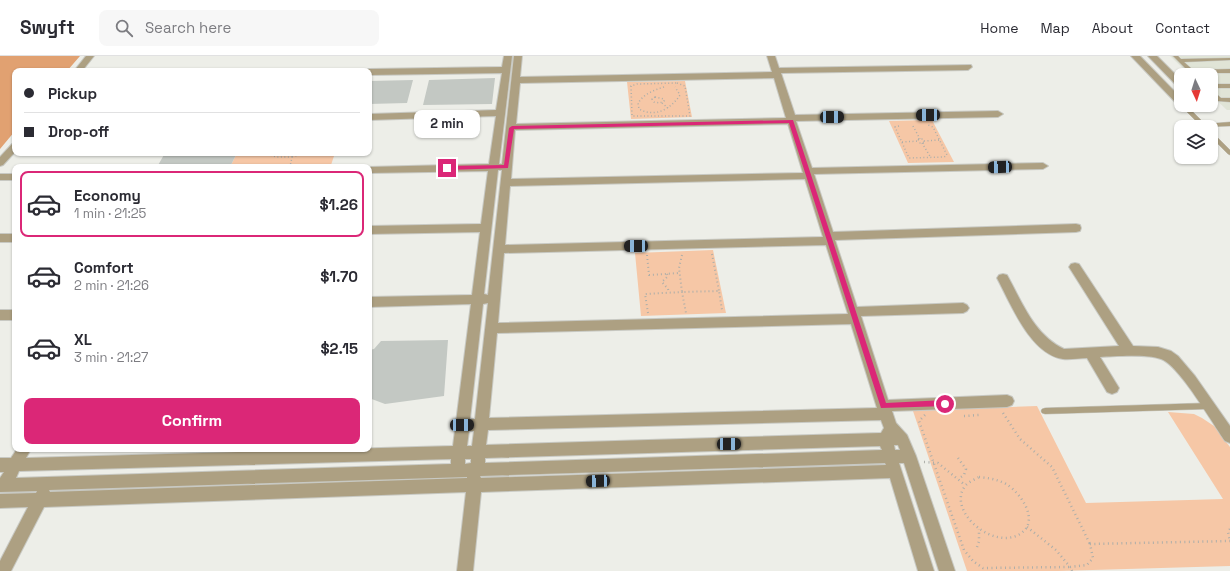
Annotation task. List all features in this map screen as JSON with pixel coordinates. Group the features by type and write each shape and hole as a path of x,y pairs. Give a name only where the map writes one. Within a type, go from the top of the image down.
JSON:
{"street":[{"path":"80,68 90,56"},
{"path":"457,470 508,56"},
{"path":"465,571 479,451 493,299 500,249 504,183 512,128 518,56"},
{"path":"771,56 855,316 886,421 893,464 926,571"},
{"path":"1135,56 1174,96"},
{"path":"1152,56 1174,78"},
{"path":"516,80 680,80 776,73 968,67"},
{"path":"372,72 506,70"},
{"path":"372,117 500,113"},
{"path":"512,128 998,114"},
{"path":"0,163 12,149"},
{"path":"372,170 506,166"},
{"path":"504,183 1043,166"},
{"path":"0,177 12,177"},
{"path":"372,230 486,228"},
{"path":"500,249 829,239 1076,228"},
{"path":"0,238 12,238"},
{"path":"1075,267 1130,352"},
{"path":"1002,278 1036,336 1054,351 1063,354 1158,352 1167,355 1182,369 1230,437"},
{"path":"372,302 493,299"},
{"path":"491,328 689,316 855,316 963,308"},
{"path":"0,315 12,315"},
{"path":"1091,353 1112,388"},
{"path":"0,465 263,454 479,451 886,421 1004,406"},
{"path":"462,425 886,421 902,439 947,571"},
{"path":"2,485 22,452"},
{"path":"256,477 263,454"},
{"path":"0,501 474,485 893,464 910,459"},
{"path":"2,485 457,470 893,464"},
{"path":"3,571 48,484"}],"lane":[{"path":"1175,56 1187,68"},
{"path":"1180,61 1217,58 1230,59"},
{"path":"1217,58 1230,70"},
{"path":"1218,71 1230,70"},
{"path":"1218,86 1230,86"},
{"path":"1218,98 1220,100 1230,100"},
{"path":"1190,112 1198,120"},
{"path":"1218,125 1230,124"},
{"path":"1218,141 1230,153"},
{"path":"1045,411 1208,406"}],"path":[{"path":"680,80 685,86 690,116 632,116 630,86 680,80"},
{"path":"671,87 674,87 680,80"},
{"path":"667,87 657,89 638,100 637,106 639,110 645,113 652,113 668,108 677,101 680,95 674,87"},
{"path":"651,92 655,97"},
{"path":"655,97 653,98 653,102 662,103 668,108"},
{"path":"655,97 661,97 664,99 662,103"},
{"path":"928,125 933,127 940,140 947,154 944,157 930,158 909,158 895,127 913,126 920,140 923,142 930,158"},
{"path":"902,142 920,140"},
{"path":"923,142 940,140"},
{"path":"273,156 296,156"},
{"path":"291,164 292,157"},
{"path":"682,251 682,260 679,273 682,292 689,316"},
{"path":"705,254 713,254 723,310 715,310"},
{"path":"647,255 649,275 679,273"},
{"path":"667,274 668,276 662,282 668,289 669,293"},
{"path":"648,313 645,294 719,291"},
{"path":"927,413 918,421 964,550 978,566 983,568 1070,567 1087,565 1094,558 1090,544 1077,514 1052,467 1020,439 1011,427 1004,406"},
{"path":"961,415 973,416 984,411"},
{"path":"958,458 966,469 964,475 958,479"},
{"path":"910,459 932,462 944,467 965,485"},
{"path":"979,478 988,478 1008,485 1023,501 1027,510 1029,519 1022,533 1007,539 988,534 979,529 966,515 962,506 961,498 965,485 971,480 979,478"},
{"path":"1026,527 1057,550 1072,571"},
{"path":"977,547 979,541 979,529"},
{"path":"1090,544 1230,541 1228,532 1230,529"}],"shaded area":[{"path":"0,56 80,56 70,68 12,68 12,135 0,149"},
{"path":"1170,56 1230,56 1230,110 1227,110 1218,102 1218,68 1183,68"},
{"path":"685,81 692,117 631,119 627,82"},
{"path":"932,120 954,162 908,163 889,121"},
{"path":"236,156 334,156 331,164 232,164"},
{"path":"713,250 726,313 641,316 635,253"},
{"path":"1037,406 1086,503 1223,499 1168,412 1194,414 1214,426 1230,447 1230,566 1058,571 967,571 913,411"}],"building":[{"path":"495,78 492,104 423,105 429,80"},
{"path":"413,80 407,103 372,104 372,81"},
{"path":"163,156 236,156 232,164 159,164"},
{"path":"448,340 444,396 385,404 372,399 372,349 381,341"}],"route":[{"path":"447,168 506,166 512,128 791,121 854,312 883,406 945,404"}]}
